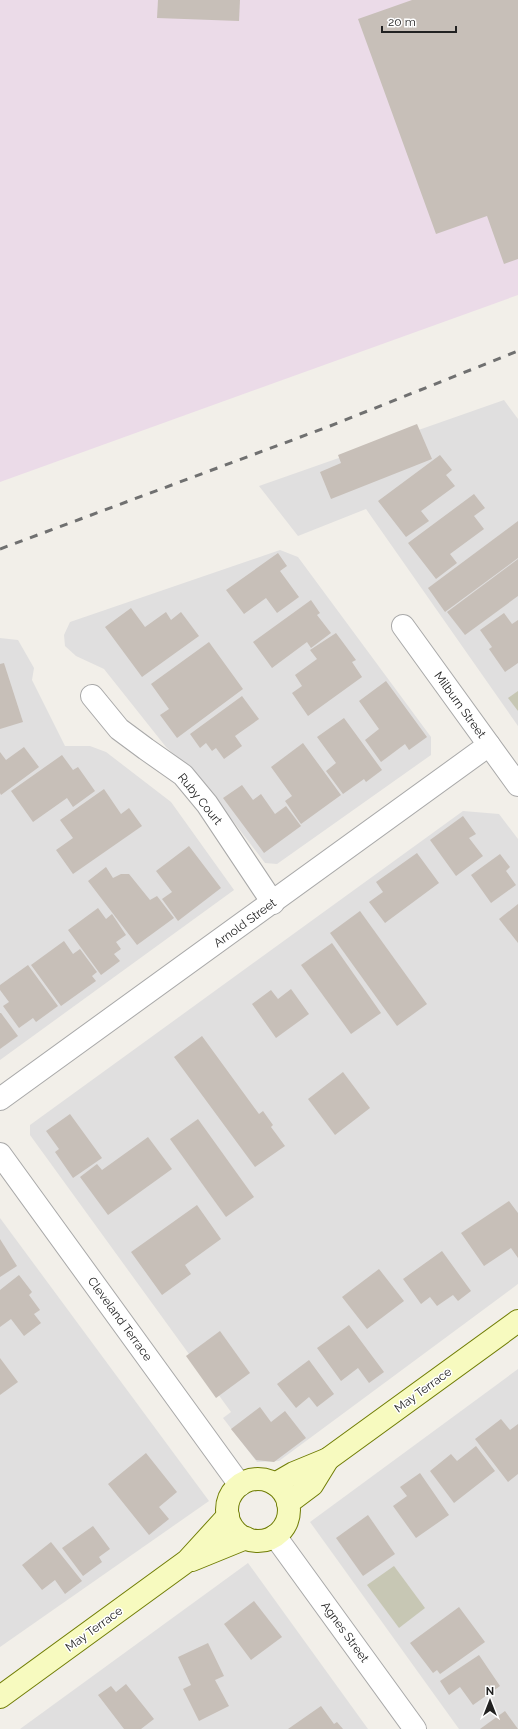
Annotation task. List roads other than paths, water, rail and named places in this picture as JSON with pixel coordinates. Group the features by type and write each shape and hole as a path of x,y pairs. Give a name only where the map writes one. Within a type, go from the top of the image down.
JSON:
{"street":[{"name":"Milburn Street","path":"403,626 518,785"},
{"name":"Ruby Court","path":"92,696 119,729 183,775 207,804 273,903"},
{"name":"Arnold Street","path":"0,1099 273,903 489,745"},
{"name":"Cleveland Terrace","path":"0,1154 240,1485"},
{"name":"May Terrace","path":"275,1484 294,1473 328,1459 518,1321"},
{"name":"May Terrace","path":"288,1503 312,1484 328,1459"},
{"path":"248,1480 267,1480 275,1484 286,1496 289,1512 287,1521 282,1530 275,1536 256,1540 246,1538 238,1533 232,1525 228,1516 227,1507 229,1499 240,1485 248,1480"},
{"name":"May Terrace","path":"0,1697 187,1561 228,1516"},
{"name":"Agnes Street","path":"275,1536 415,1729"},
{"name":"May Terrace","path":"187,1561 246,1538"}],"railway":[{"path":"0,549 330,426 518,351"}]}
